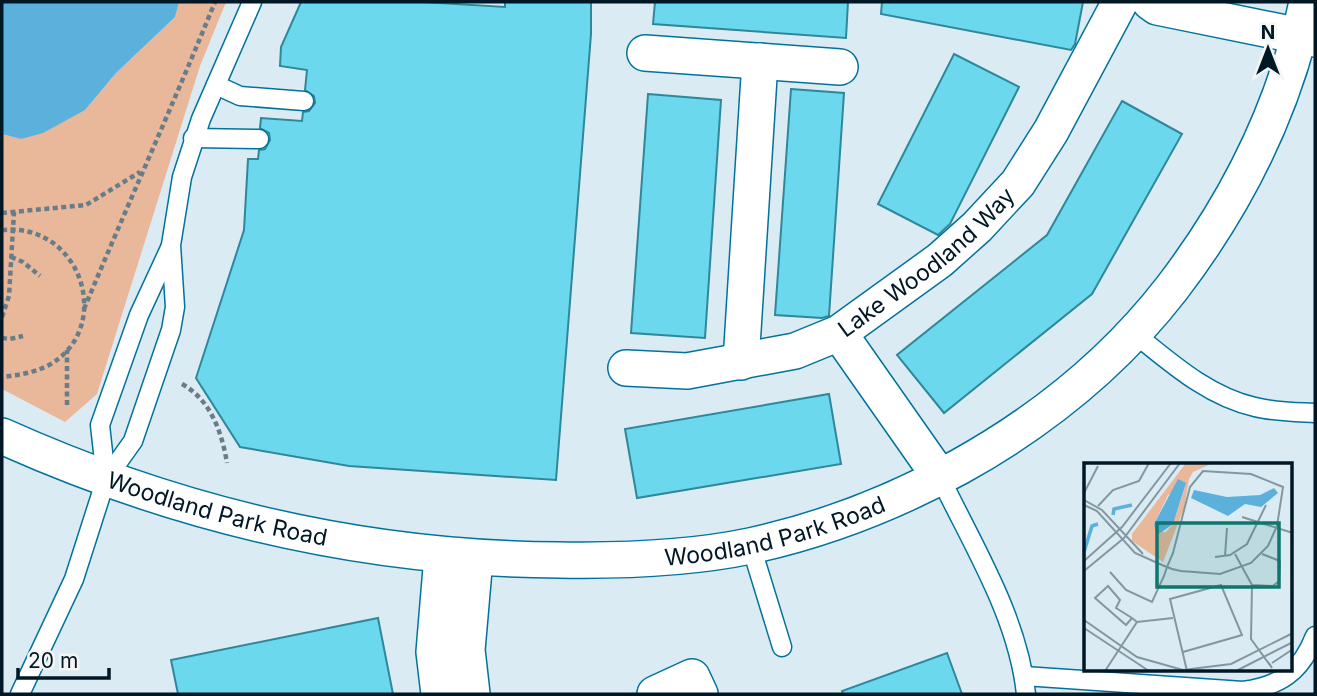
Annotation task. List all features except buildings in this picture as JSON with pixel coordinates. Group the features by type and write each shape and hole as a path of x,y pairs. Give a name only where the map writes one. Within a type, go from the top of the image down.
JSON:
{"street":[{"name":"Lake Woodland Way","path":"626,368 687,371 795,351 839,333 940,260 977,227 1018,183 1051,131 1120,2"},
{"path":"1150,2 1157,6 1308,37"},
{"name":"Woodland Park Road","path":"2,436 106,479 254,524 313,536 459,557 588,561 680,556 751,546 833,524 906,495 1012,436 1040,417 1135,334 1201,249 1238,188 1270,124 1308,37 1307,2"},
{"path":"645,53 840,67"},
{"path":"741,362 760,61"},
{"path":"839,333 940,477"},
{"path":"439,694 433,652 459,557"},
{"path":"459,557 472,694"},
{"path":"654,694 692,677 700,694"}],"lane":[{"path":"20,694 74,579 106,479 133,442 171,330 174,307 171,244 181,177 193,138 252,2"},
{"path":"216,85 240,96 304,101"},
{"path":"193,138 259,139"},
{"path":"106,479 100,425 139,315 171,244"},
{"path":"1135,334 1198,382 1220,395 1255,407 1315,414"},
{"path":"940,477 1005,614 1025,685 1243,691 1281,680 1291,672"},
{"path":"751,546 782,647"},
{"path":"1292,672 1310,649 1315,636"}],"path":[{"path":"2,377 28,373 50,365 67,349 79,330 84,309 215,2"},
{"path":"2,213 86,205 141,172"},
{"path":"2,317 9,296 14,212"},
{"path":"2,230 37,233 58,245 73,263 82,285 84,309"},
{"path":"11,257 23,262 40,276"},
{"path":"2,338 23,336"},
{"path":"66,405 67,349"},
{"path":"182,384 192,389 207,406 221,435 227,464"}],"shaded area":[{"path":"179,2 226,2 200,66 97,394 65,422 2,389 2,134 21,139 85,110 116,73 175,17"}],"water":[{"path":"2,2 179,2 175,17 116,73 85,110 43,133 21,139 2,134"}]}
